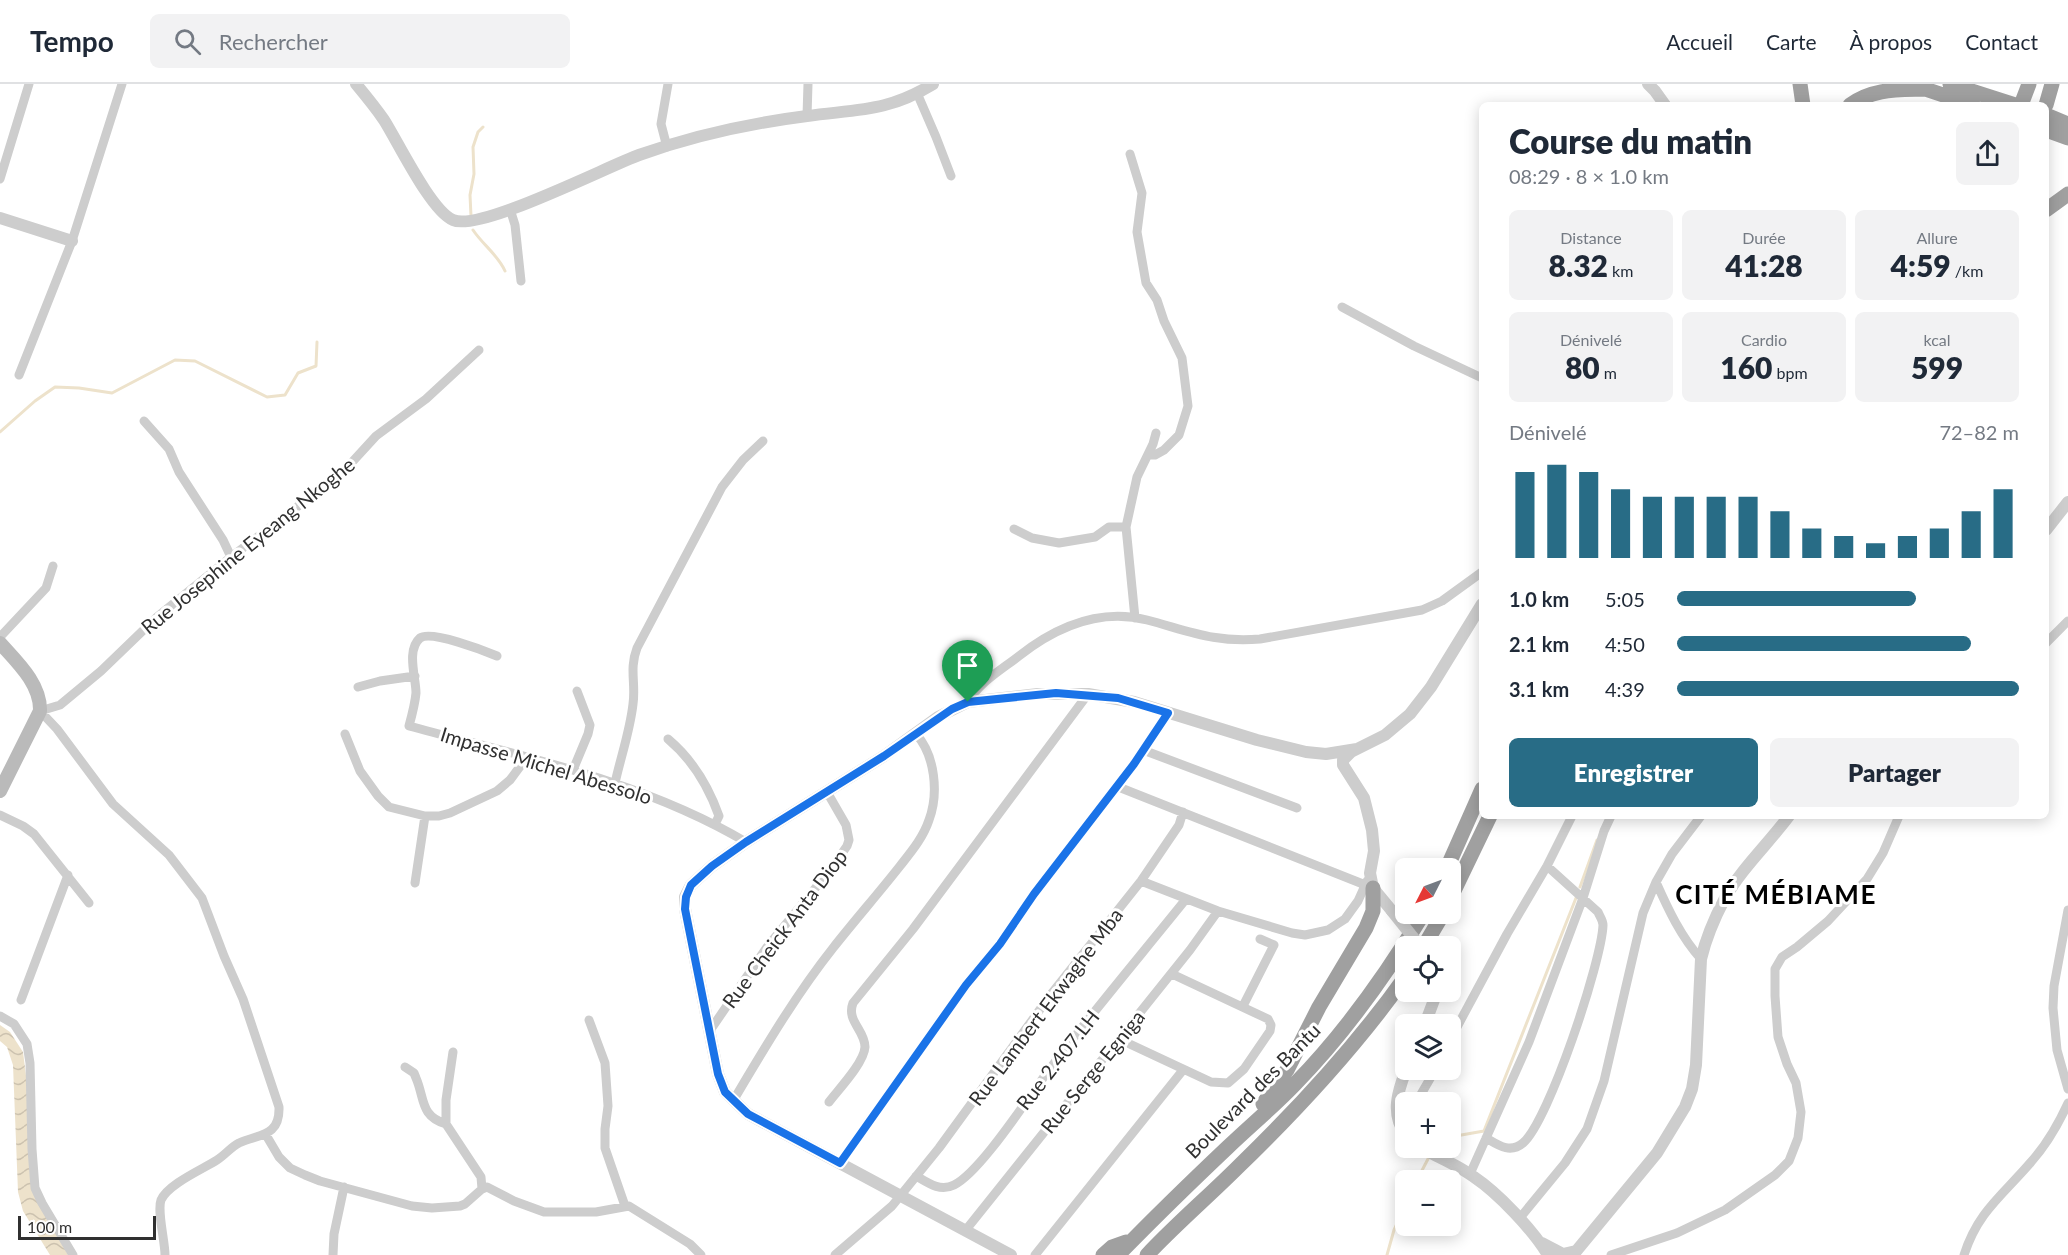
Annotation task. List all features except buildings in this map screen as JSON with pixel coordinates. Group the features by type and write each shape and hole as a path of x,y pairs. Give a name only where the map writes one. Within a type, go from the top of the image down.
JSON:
{"highway":[{"path":"1802,84 1803,102"},
{"path":"1910,84 1964,102"},
{"path":"1950,84 2005,102"},
{"path":"2023,102 2029,84"},
{"path":"2049,105 2052,84"},
{"path":"1855,102 1869,94 1886,90 1926,89"},
{"path":"2049,119 2068,123"},
{"path":"2049,121 2068,138"},
{"path":"2049,208 2068,194"},
{"path":"1451,858 1479,796"},
{"path":"1461,876 1489,819"},
{"path":"1227,1148 1265,1102 1287,1070 1319,1007 1370,919 1373,911 1370,882"},
{"path":"1370,919 1381,909 1392,911"},
{"name":"Boulevard des Bantu","path":"1118,1255 1294,1085 1337,1037 1400,951 1417,924"},
{"name":"Boulevard des Bantu","path":"1147,1255 1314,1089 1357,1042 1395,991"},
{"path":"1103,1255 1112,1247 1132,1241"}],"main road":[{"path":"0,643 29,677 41,702 40,711 0,791"}],"street":[{"path":"0,179 29,84"},
{"path":"19,375 72,241 122,84"},
{"path":"356,84 383,120 434,202 447,217 455,222 466,223 485,219 629,158 726,130 807,116 877,108 900,102 933,84"},
{"path":"667,147 661,124 668,84"},
{"path":"807,116 808,84"},
{"path":"1648,84 1663,102"},
{"path":"917,93 951,176"},
{"path":"1130,154 1142,193 1137,232 1146,283 1157,300 1164,321 1182,358 1188,406 1179,435 1164,450 1155,455 1148,455"},
{"path":"510,209 515,225 521,281"},
{"path":"0,218 72,241"},
{"path":"1342,308 1479,377"},
{"name":"Rue Josephine Eyeang Nkoghe","path":"40,711 60,705 101,671 158,617 231,557 343,472 376,436 426,399 479,350"},
{"path":"144,421 169,449 179,472 223,540 231,557"},
{"path":"1135,618 1126,527 1137,477 1156,433"},
{"path":"615,783 629,733 634,700 632,665 637,648 722,487 743,460 763,441"},
{"path":"2049,526 2068,502"},
{"path":"1014,529 1032,538 1059,543 1095,537 1109,527 1126,527"},
{"path":"0,637 46,588 53,566"},
{"path":"968,702 974,692 984,683 1026,650 1057,631 1096,617 1135,618 1215,639 1244,641 1422,610 1442,601 1479,574"},
{"path":"1141,881 1218,911 1292,933 1318,933 1345,919 1370,882 1374,851 1372,830 1364,798 1343,765 1343,760 1357,749 1385,735 1417,706 1479,609"},
{"path":"2049,640 2068,621"},
{"path":"358,687 415,676 414,652 420,639 424,636 461,643 497,656"},
{"name":"Impasse Michel Abessolo","path":"415,676 415,699 409,726 615,783 715,824 746,842"},
{"path":"573,770 590,725 577,691"},
{"path":"1011,1255 748,1114 725,1092 718,1074 688,929 685,909 686,897 691,885 700,875 746,842 827,792 938,717 968,702 1038,694 1088,694 1126,700 1265,742 1318,754 1329,759 1350,776"},
{"path":"829,1102 856,1066 865,1049 862,1036 852,1019 850,1010 853,1003 920,919 1088,694"},
{"path":"40,711 57,729 113,804 160,845 179,866 207,907 224,956 243,999 279,1107 278,1121 266,1135 239,1144 177,1184 163,1197 160,1206 165,1255"},
{"path":"840,1163 966,985 1000,944 1034,894 1143,750 1168,713"},
{"path":"345,734 360,771 378,796 389,807 425,816 450,813 497,791 510,780 527,757"},
{"path":"733,1101 767,1042 800,994 833,948 921,837 930,819 933,778 931,759 924,743 916,734"},
{"path":"668,739 683,752 708,786 719,816 715,824"},
{"path":"1318,754 1357,749"},
{"path":"1143,750 1297,808"},
{"path":"1116,786 1370,882 1411,936"},
{"name":"Rue Cheick Anta Diop","path":"709,1032 767,947 847,846 849,840 846,825 827,792"},
{"name":"Rue Lambert Ekwaghe Mba","path":"835,1255 900,1197 970,1107 1052,993 1141,881 1179,825 1184,812"},
{"path":"0,815 23,825 34,834 89,903"},
{"path":"415,883 425,816"},
{"path":"1461,1020 1547,866 1570,819"},
{"path":"1470,1174 1529,1042 1583,898 1610,819"},
{"path":"1538,1240 1563,1254 1574,1253 1657,1153 1685,1107 1692,1089 1696,1065 1701,959 1710,931 1725,898 1787,819"},
{"path":"1611,1255 1677,1233 1725,1210 1775,1175 1789,1161 1798,1138 1801,1112 1796,1083 1778,1037 1774,996 1775,969 1782,957 1828,921 1867,879 1883,853 1898,819"},
{"path":"1519,1219 1566,1163 1587,1129 1604,1081 1643,913 1656,882 1693,820"},
{"path":"1486,1138 1501,1147 1512,1149 1523,1143 1532,1131 1551,1095 1587,994 1603,928 1603,921 1598,912 1547,866"},
{"path":"21,1000 68,875"},
{"path":"1656,882 1681,932 1701,959"},
{"name":"Rue 2.407.LH","path":"916,1176 937,1187 947,1188 964,1178 994,1145 1058,1058 1186,899"},
{"path":"2068,910 2054,986 2053,1008 2057,1050 2068,1089"},
{"name":"Rue Serge Egniga","path":"965,1231 1172,974 1218,911"},
{"path":"1243,1006 1274,945 1260,939"},
{"path":"1119,1039 1210,1082 1228,1083 1244,1069 1270,1031 1271,1025 1268,1019 1172,974"},
{"path":"0,1016 14,1024 27,1044 30,1063 35,1188 73,1255"},
{"path":"589,1020 605,1063 608,1106 605,1148 625,1206"},
{"path":"453,1052 446,1100 446,1124 481,1177 482,1189"},
{"path":"405,1067 414,1073 427,1113 438,1122 446,1124"},
{"path":"1035,1255 1183,1070"},
{"path":"1965,1255 1976,1224 1994,1200 2031,1162 2056,1129 2068,1103"},
{"path":"266,1135 279,1157 290,1168 320,1181 412,1206 432,1208 465,1204 487,1187 522,1205 544,1212 596,1212 629,1206 690,1244 701,1255"},
{"path":"1440,1158 1470,1174 1493,1193 1538,1240 1548,1255"},
{"path":"333,1255 334,1234 344,1187"}],"water":[{"path":"0,1025 10,1032 23,1052 27,1083 32,1188 68,1255 50,1255 23,1211 18,1192 13,1065 7,1047 0,1041"}],"waterway":[{"path":"471,216 473,147 478,132 483,127"},
{"path":"473,230 505,271"},
{"path":"0,432 35,401 55,387 112,393 175,360 195,361 267,397 285,395 298,373 316,366 317,342"},
{"path":"1580,887 1597,840"},
{"path":"1461,1135 1484,1131 1576,898"},
{"path":"1422,1170 1428,1158"},
{"path":"1387,1255 1395,1228"}],"district":[{"name":"CITÉ MÉBIAME","path":"1776,895"}],"route":[{"path":"1038,694 1088,694 1118,698 1168,713 1134,764 1034,894 1000,944 939,1021 840,1163 748,1114 725,1092 713,1053 688,929 686,897 691,885 700,875 746,842 884,756 938,717 968,702 1038,694"}]}
